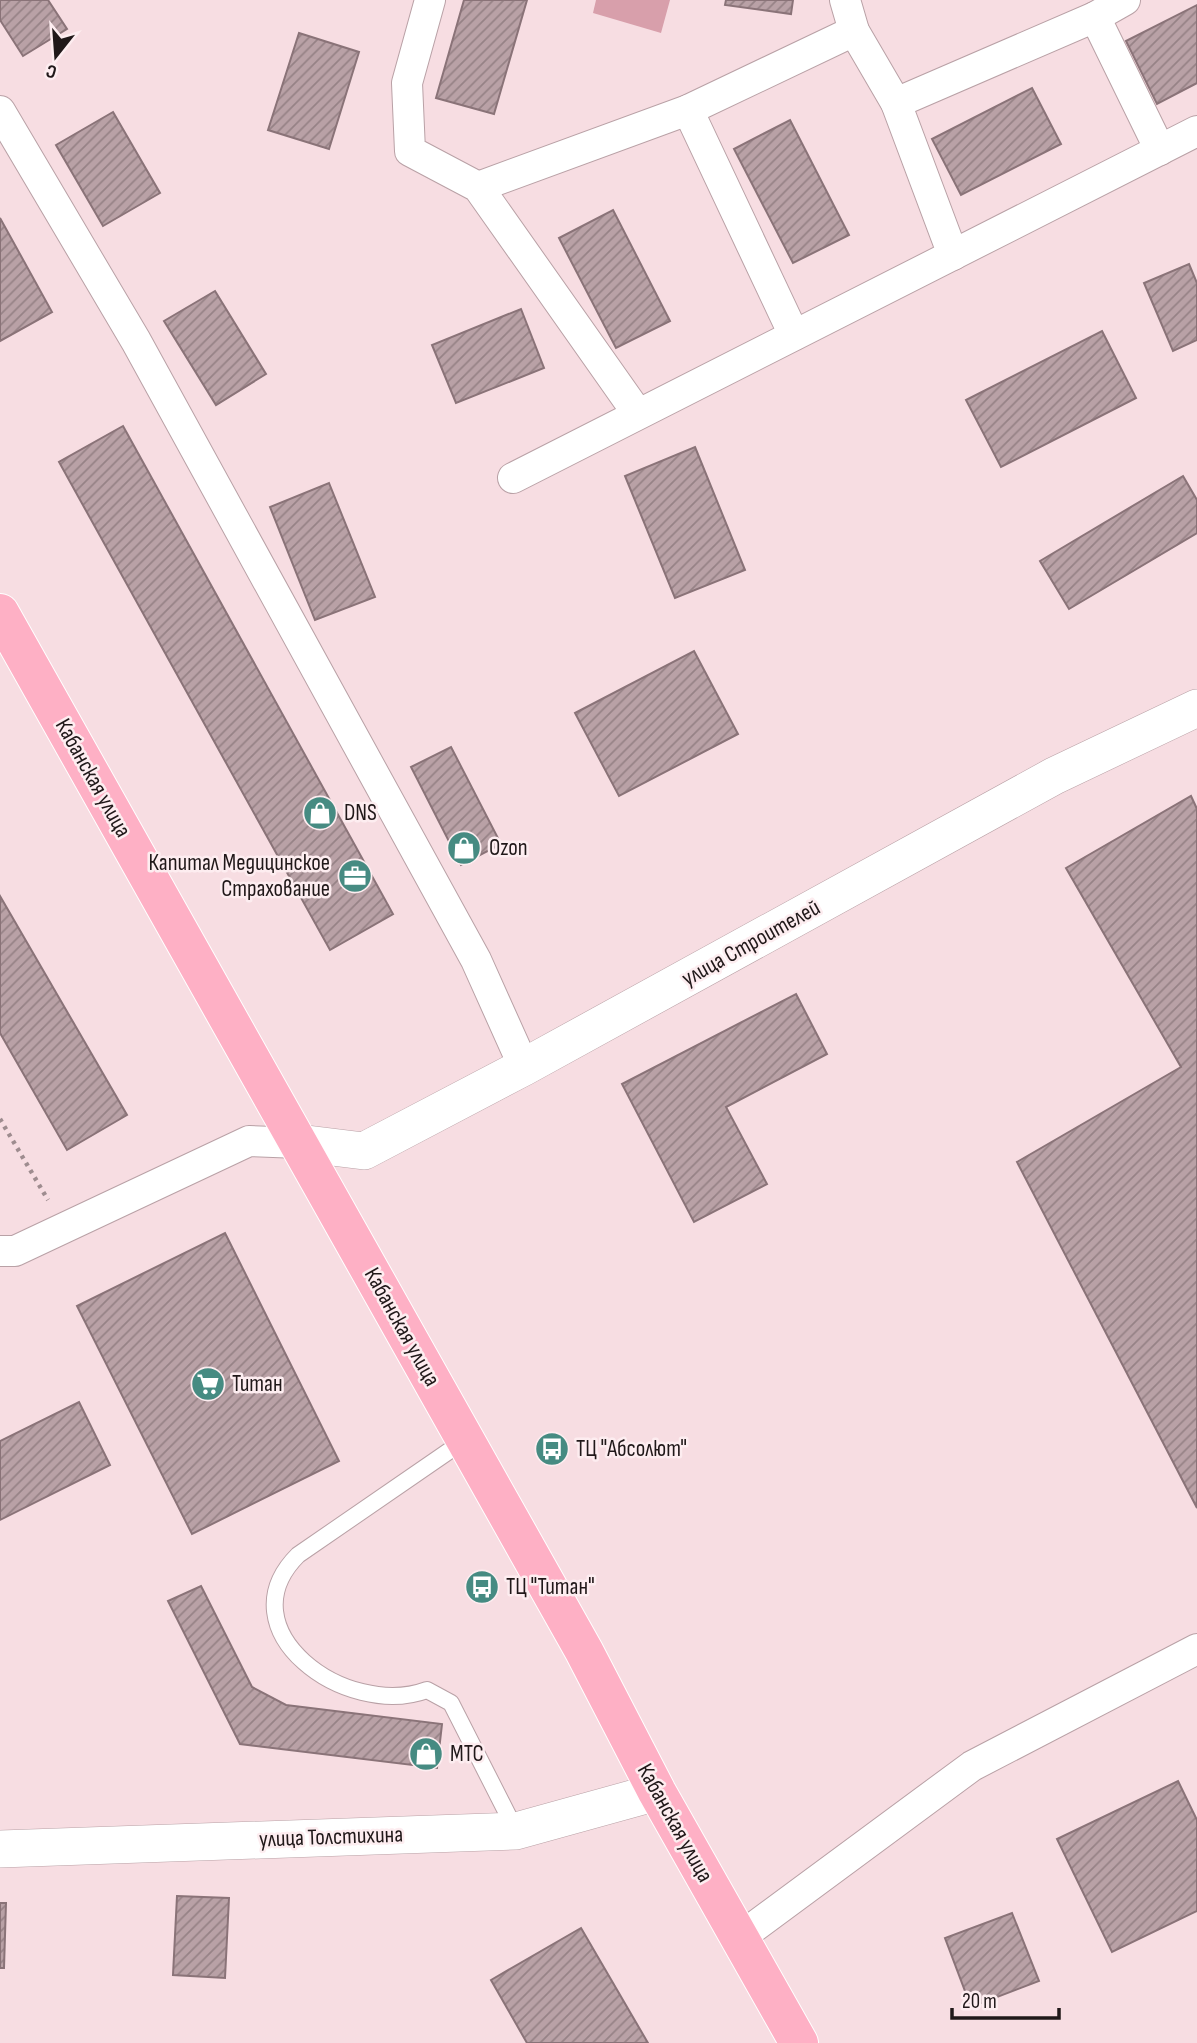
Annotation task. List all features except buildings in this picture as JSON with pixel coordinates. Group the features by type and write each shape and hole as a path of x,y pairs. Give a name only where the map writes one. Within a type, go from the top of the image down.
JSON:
{"main road":[{"name":"Кабанская улица","path":"0,613 584,1651 657,1792 799,2043"}],"street":[{"path":"430,0 407,83 410,151 478,187 638,414"},
{"path":"845,0 854,31 896,103 953,255"},
{"path":"896,103 1095,17 1125,0"},
{"path":"1095,17 1160,150"},
{"path":"478,187 688,110 854,31"},
{"path":"688,110 794,335"},
{"path":"0,111 136,341 476,960 524,1068"},
{"path":"513,478 1197,131"},
{"name":"улица Строителей","path":"299,1143 364,1151 524,1068 1054,776 1197,708"},
{"path":"0,1251 15,1251 249,1141 299,1143"},
{"path":"739,1938 972,1766 1197,1649"},
{"name":"улица Толстихина","path":"0,1849 516,1830 657,1792"}],"lane":[{"path":"465,1440 298,1555 282,1571 275,1604 279,1627 287,1645 334,1683 367,1696 410,1696 427,1690 451,1703 516,1830"}],"path":[{"path":"0,1119 65,1228"}],"shaded area":[{"path":"596,0 670,0 661,33 593,13"}],"place":[{"name":"DNS","path":"320,813"},
{"name":"Ozon","path":"464,848"},
{"name":"Капитал Медицинское Страхование","path":"355,876"},
{"name":"Титан","path":"208,1384"},
{"name":"ТЦ \"Абсолют\"","path":"552,1449"},
{"name":"ТЦ \"Титан\"","path":"482,1587"},
{"name":"МТС","path":"426,1754"}]}
